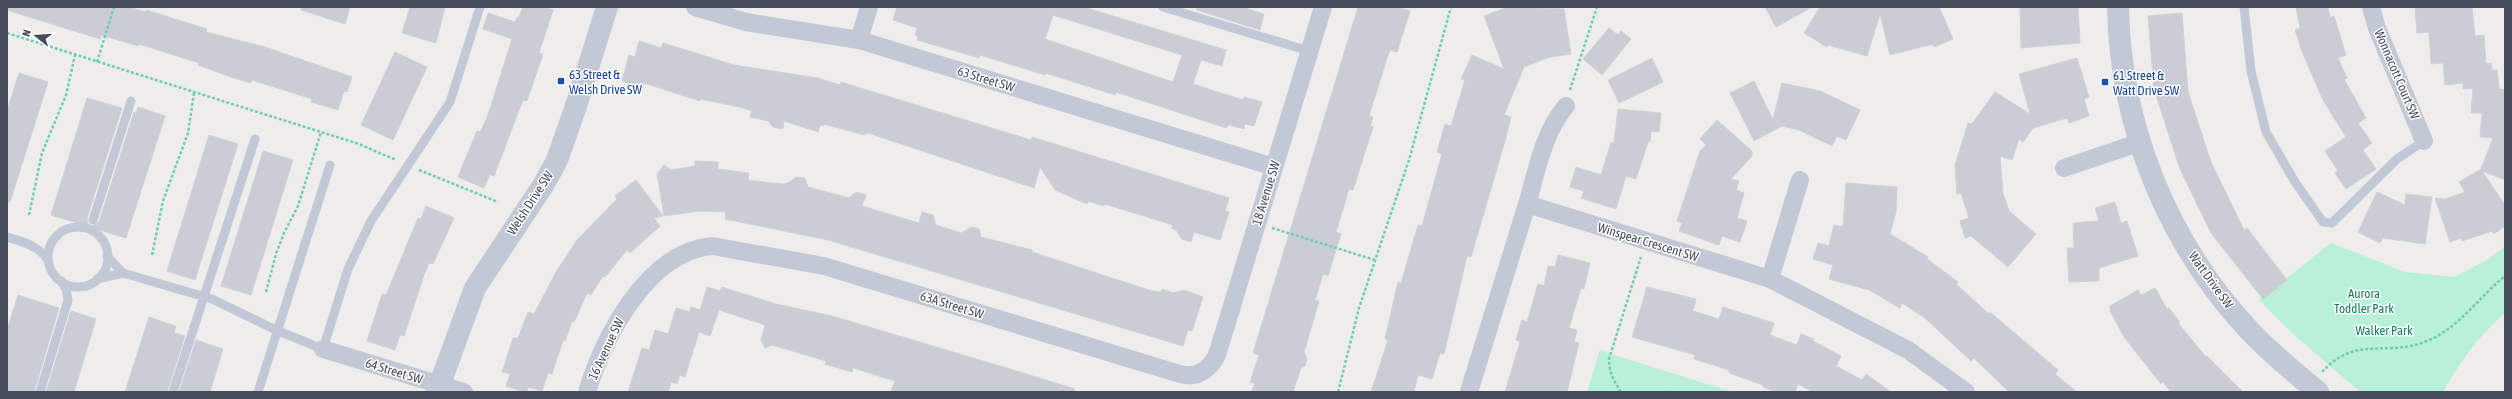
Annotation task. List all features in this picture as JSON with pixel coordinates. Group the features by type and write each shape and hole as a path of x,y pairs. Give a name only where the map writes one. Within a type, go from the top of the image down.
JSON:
{"street":[{"name":"Welsh Drive SW","path":"439,388 475,288 544,184 557,160 576,106 607,7"},
{"name":"63 Street SW","path":"695,7 746,22 858,40 1274,167"},
{"path":"858,40 869,7"},
{"name":"18 Avenue SW","path":"1201,373 1212,363 1217,355 1323,7"},
{"name":"Watt Drive SW","path":"2118,7 2123,69 2141,142 2157,188 2173,224 2200,269 2248,328 2318,383"},
{"name":"Wonnacott Court SW","path":"2371,7 2377,28 2424,141"},
{"path":"1469,392 1548,133 1555,118 1566,106"},
{"path":"2064,168 2141,142"},
{"path":"1770,279 1800,180"},
{"name":"Winspear Crescent SW","path":"1527,204 1770,279 1908,350 1966,392"},
{"name":"63A Street SW","path":"700,247 722,246 802,261 1180,374 1188,376 1201,373"},
{"name":"16 Avenue SW","path":"587,392 601,353 625,309 662,268 679,256 700,247"},
{"name":"64 Street SW","path":"323,349 439,388 464,392"}],"lane":[{"path":"68,300 84,286 97,279 123,273 204,296 258,319 278,331 323,349 356,249 371,221 450,102 480,7"},
{"path":"1163,7 1309,51"},
{"path":"2244,7 2251,71 2266,132 2295,182 2323,222 2332,223 2397,159 2424,141"},
{"path":"94,220 131,101"},
{"path":"173,392 255,140"},
{"path":"258,392 330,165"},
{"path":"34,246 52,241 67,229 86,228 101,238 107,256 106,266 97,279"},
{"path":"7,237 34,246 42,251 48,260 50,270 66,289 68,300 40,392"},
{"path":"48,260 52,241"},
{"path":"107,256 123,273"},
{"path":"60,281 74,287 84,286"}],"path":[{"path":"97,62 114,7"},
{"path":"1338,392 1359,308 1409,160 1451,7"},
{"path":"1566,106 1597,7"},
{"path":"7,33 360,144 498,202"},
{"path":"29,215 42,153 66,95 75,55"},
{"path":"152,255 163,201 188,133 194,93"},
{"path":"266,292 276,254 284,232 298,206 321,132"},
{"path":"1257,223 1375,260"},
{"path":"1622,392 1613,381 1609,369 1610,359 1646,241"},
{"path":"2318,383 2332,361 2347,352 2426,342 2437,336 2459,320 2505,276"},
{"path":"1663,392 1670,392"}],"green space":[{"name":"Walker Park","path":"2331,243 2405,272 2454,277 2489,259 2505,246 2505,313 2487,330 2471,350 2456,370 2443,392 2360,392 2293,334 2259,300"},
{"path":"1600,350 1617,356 1733,392 1587,392"}],"building":[{"path":"7,7 129,7 146,12 146,10 207,29 206,32 265,47 352,77 347,92 344,91 338,110 311,102 312,99 252,80 251,83 231,77 198,65 199,63 139,44 138,46 101,35 100,39 7,10"},
{"path":"301,7 350,7 345,24 301,10"},
{"path":"410,7 445,7 436,43 402,33"},
{"path":"523,7 544,7 553,10 539,53 543,54 527,101 523,100 494,176 490,174 484,188 458,177 477,131 480,132 487,118 512,39 483,29 488,13 515,22"},
{"path":"897,7 1083,7 1226,50 1222,66 1201,60 1193,84 1243,100 1244,97 1262,102 1254,126 1245,124 1244,129 1229,125 1226,128 1116,92 1115,95 1046,73 1045,75 980,55 979,58 917,40 918,36 915,35 917,28 893,20","holes":["1053,15 1182,55 1173,82 1045,39"]},
{"path":"1197,7 1243,7 1264,14 1260,30 1197,10"},
{"path":"1358,7 1396,7 1410,11 1397,52 1390,50 1369,116 1373,117 1370,126 1373,127 1353,190 1349,189 1336,232 1341,234 1328,276 1323,274 1315,300 1319,301 1304,352 1307,359 1305,366 1301,368 1293,392 1251,392 1255,384 1250,382 1259,355 1253,353"},
{"path":"1508,7 1564,9 1571,54 1550,57 1524,67 1504,115 1511,117 1505,141 1471,257 1467,256 1444,354 1440,353 1432,379 1418,375 1414,392 1371,392 1388,340 1385,339 1398,282 1401,283 1418,225 1422,226 1442,154 1437,152 1445,124 1451,126 1465,80 1461,79 1472,55 1504,69 1484,16"},
{"path":"1765,7 1812,7 1776,27"},
{"path":"1820,7 1939,7 1953,39 1934,47 1933,44 1890,55 1880,14 1867,56 1828,45 1827,47 1804,33"},
{"path":"2020,7 2078,7 2080,43 2021,48"},
{"path":"2296,7 2328,7 2330,18 2334,16 2346,55 2338,58 2347,78 2344,79 2366,118 2358,123 2372,143 2363,150 2376,169 2346,189 2335,173 2338,171 2325,151 2346,137 2323,100 2303,54 2295,30 2300,28"},
{"path":"2415,7 2472,7 2475,36 2484,35 2486,64 2491,63 2492,70 2497,70 2499,89 2505,90 2505,180 2482,171 2505,205 2505,226 2494,234 2492,231 2462,241 2461,238 2450,242 2435,198 2445,199 2465,192 2459,182 2481,169 2493,138 2480,137 2482,113 2471,113 2473,88 2463,89 2463,83 2445,85 2443,63 2431,64 2429,32 2417,33"},
{"path":"2182,13 2188,92 2211,162 2244,230 2247,228 2287,280 2263,299 2211,233 2180,169 2154,89 2148,16"},
{"path":"1609,28 1618,35 1621,31 1631,39 1602,75 1583,59"},
{"path":"639,41 661,48 663,43 734,65 818,78 840,85 841,82 1031,140 1032,137 1229,198 1225,211 1229,212 1220,240 1194,232 1191,242 1182,239 1176,230 1171,228 1173,225 1105,204 1104,206 1088,201 1087,204 1055,190 1040,167 1034,188 868,133 864,135 824,124 823,126 820,125 818,132 784,121 783,129 773,127 768,121 750,117 752,111 740,107 700,99 700,101 644,83 642,91 629,88 630,84 622,81 629,55 635,57"},
{"path":"395,52 427,67 393,140 361,125"},
{"path":"1652,58 1663,82 1619,103 1608,80"},
{"path":"2077,58 2089,97 2084,99 2089,116 2069,123 2067,118 2033,128 2023,142 2019,139 2012,160 2000,156 2003,193 2009,211 2036,234 2008,267 1971,236 1965,238 1960,221 1969,218 1961,193 1957,194 1955,165 1968,123 1972,124 1995,92 2030,114 2019,74"},
{"path":"19,73 48,82 10,202 7,202 7,111"},
{"path":"1754,81 1773,120 1782,83 1820,91 1860,110 1846,140 1837,136 1832,146 1799,130 1782,126 1754,141 1730,93"},
{"path":"87,98 122,108 87,218 88,224 92,226 99,222 134,112 136,113 138,107 165,116 126,238 51,215"},
{"path":"1618,109 1661,113 1659,132 1651,131 1650,142 1648,142 1636,179 1626,176 1616,209 1581,198 1584,191 1570,187 1576,167 1601,175 1611,142 1614,143"},
{"path":"1717,120 1752,151 1752,156 1731,179 1739,181 1736,190 1744,193 1737,218 1747,221 1740,242 1722,236 1719,245 1679,231 1682,223 1677,221 1700,151 1706,145 1700,139"},
{"path":"209,135 238,144 195,280 167,271"},
{"path":"263,151 293,160 251,295 221,286"},
{"path":"695,161 718,162 718,169 749,173 748,180 782,184 788,183 796,177 805,178 808,187 849,198 856,192 866,195 862,206 919,223 922,212 933,215 936,225 961,233 972,227 979,229 981,237 1032,250 1032,252 1152,291 1161,292 1162,289 1174,293 1184,290 1203,297 1192,331 1188,330 1183,346 828,240 725,219 726,212 699,211 664,216 657,174 664,165 671,170 695,166"},
{"path":"636,180 663,216 654,218 660,226 630,253 627,250 605,277 603,276 591,295 587,293 574,322 572,321 565,341 563,340 552,374 548,373 542,391 528,387 527,392 524,392 506,386 510,374 502,372 513,338 518,338 528,312 534,314 556,272 577,240 617,199 615,196"},
{"path":"1846,183 1897,187 1896,212 1890,234 1928,257 1927,259 1958,282 1956,284 1989,314 1990,312 2058,370 2055,374 2077,392 2009,392 1974,358 1971,361 1925,318 1902,303 1900,308 1869,290 1829,279 1833,265 1813,259 1818,243 1829,246 1834,225 1843,227"},
{"path":"2377,192 2405,205 2406,194 2432,197 2425,244 2383,238 2380,243 2358,232"},
{"path":"2115,202 2121,223 2127,221 2138,256 2099,268 2099,281 2069,282 2067,248 2074,248 2073,223 2099,221 2095,208"},
{"path":"426,206 454,218 433,264 429,263 404,336 400,335 395,350 367,341 382,294 386,295 418,218 421,219"},
{"path":"1558,255 1590,263 1584,289 1581,288 1569,328 1577,330 1574,342 1579,343 1567,392 1505,392 1520,342 1516,340 1522,320 1527,322 1538,284 1544,286 1548,266 1555,267"},
{"path":"707,287 720,291 722,287 776,304 832,316 1075,389 1074,392 891,392 895,381 853,368 852,372 825,364 826,361 772,345 765,348 761,340 765,325 719,310 710,336 699,332 685,377 680,375 677,384 671,382 668,392 628,392 642,348 649,350 655,330 668,334 676,308 690,312 691,307 700,310"},
{"path":"1647,287 1696,299 1693,311 1719,319 1723,307 1774,323 1770,335 1797,345 1801,334 1814,339 1813,341 1841,356 1836,366 1862,380 1866,374 1891,392 1813,392 1798,384 1795,392 1777,392 1763,387 1763,385 1729,373 1729,370 1694,359 1695,355 1632,337"},
{"path":"2155,288 2167,309 2169,308 2180,322 2178,323 2206,357 2207,356 2243,392 2171,392 2163,382 2161,384 2124,337 2110,311 2110,306 2138,290 2141,295"},
{"path":"18,295 59,308 34,392 7,392 7,330"},
{"path":"71,311 96,319 74,392 46,392"},
{"path":"149,317 176,326 174,333 185,336 167,392 125,392"},
{"path":"196,340 223,349 210,392 179,392"}],"place":[{"name":"63 Street & Welsh Drive SW","path":"561,81"},
{"name":"61 Street & Watt Drive SW","path":"2105,82"}],"park label":[{"name":"Aurora Toddler Park","path":"2364,300"}]}
